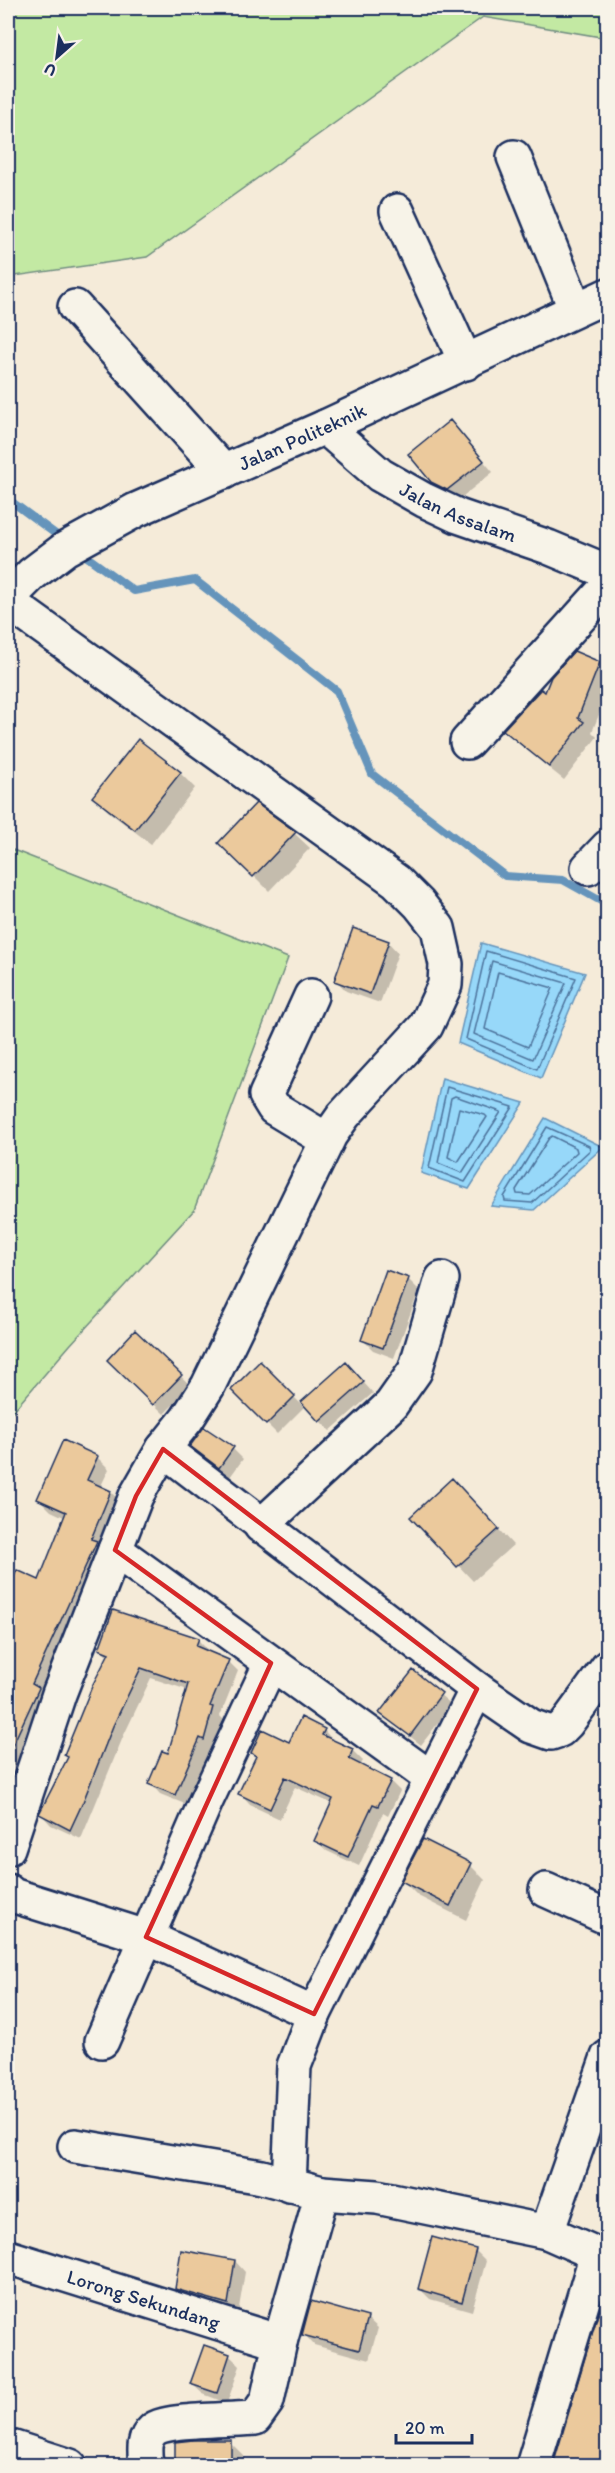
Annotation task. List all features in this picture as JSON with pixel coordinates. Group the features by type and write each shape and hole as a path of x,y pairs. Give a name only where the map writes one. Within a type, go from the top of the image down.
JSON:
{"street":[{"path":"514,157 575,309"},
{"path":"397,211 466,363"},
{"name":"Jalan Politeknik","path":"8,600 32,574 70,545 136,510 466,363 608,295"},
{"path":"75,307 224,472"},
{"name":"Jalan Assalam","path":"325,427 380,475 424,500 458,516 548,547 608,572"},
{"path":"467,742 608,586"},
{"path":"8,600 396,881 419,904 438,928 446,964 445,985 426,1026 389,1064 331,1134 208,1386 187,1419 163,1449 136,1496 59,1694 8,1848"},
{"path":"312,996 266,1095 274,1108 331,1134"},
{"path":"261,1526 391,1405 408,1384 422,1353 442,1279"},
{"path":"163,1449 477,1689 531,1726 551,1733 560,1730 608,1667"},
{"path":"115,1550 432,1779"},
{"path":"102,2041 146,1937 271,1663"},
{"path":"289,2185 294,2066 314,2014 477,1689"},
{"path":"546,1890 608,1918"},
{"path":"8,1891 12,1895 146,1937 314,2014"},
{"path":"547,2232 608,2057"},
{"path":"75,2146 262,2177 322,2193 377,2197 547,2232 602,2257 532,2466"},
{"path":"146,2466 144,2444 153,2428 170,2423 255,2418 267,2401 280,2342 322,2193"},
{"name":"Lorong Sekundang","path":"8,2257 280,2342"},
{"path":"8,2446 70,2466"}],"highlighted area":[{"path":"163,1449 477,1689 314,2014 146,1937 271,1663 115,1550 136,1496"}],"green space":[{"path":"8,8 607,8 607,38 483,17 147,257 8,277"},
{"path":"8,848 288,958 194,1210 70,1345 8,1417"}],"water":[{"path":"481,943 585,973 541,1078 458,1043"},
{"path":"442,1078 524,1103 469,1189 421,1173"},
{"path":"545,1118 603,1147 534,1210 491,1206"}],"building":[{"path":"450,420 484,461 447,490 431,482 408,454"},
{"path":"574,651 600,662 578,718 584,722 549,767 503,730 541,689 545,692 551,677"},
{"path":"138,739 181,772 135,830 92,797"},
{"path":"256,803 296,832 253,877 218,843"},
{"path":"353,928 389,941 370,994 334,981"},
{"path":"386,1270 409,1278 383,1348 361,1340"},
{"path":"135,1330 182,1375 153,1405 107,1360"},
{"path":"260,1361 295,1396 266,1425 231,1390"},
{"path":"346,1362 364,1382 319,1422 301,1402"},
{"path":"204,1427 234,1447 219,1468 190,1446"},
{"path":"63,1440 98,1456 87,1480 111,1491 91,1539 97,1541 32,1684 39,1688 8,1755 8,1590 17,1570 39,1580 66,1512 37,1499"},
{"path":"452,1478 499,1529 457,1567 410,1517"},
{"path":"113,1610 199,1638 196,1646 229,1660 210,1706 213,1707 204,1740 200,1738 175,1795 148,1784 162,1751 168,1753 188,1684 141,1668 113,1726 70,1830 39,1814 68,1757 64,1755 93,1684 109,1653 99,1649"},
{"path":"413,1670 442,1693 410,1736 379,1713"},
{"path":"301,1717 325,1729 322,1735 353,1749 349,1759 391,1780 378,1806 373,1804 348,1857 314,1841 333,1799 285,1777 270,1809 238,1794 256,1756 251,1753 262,1729 289,1742"},
{"path":"423,1839 471,1863 450,1906 401,1881"},
{"path":"432,2237 476,2249 462,2302 418,2289"},
{"path":"181,2250 235,2260 228,2304 175,2289"},
{"path":"607,2295 608,2466 563,2466 554,2462 597,2317"},
{"path":"311,2301 368,2317 359,2350 302,2335"},
{"path":"204,2345 230,2354 217,2393 190,2384"},
{"path":"231,2440 231,2466 175,2466 175,2442"}],"waterway":[{"path":"8,499 65,541"},
{"path":"79,551 134,591 195,580 337,691 372,774 505,876 563,880 608,905"}]}
